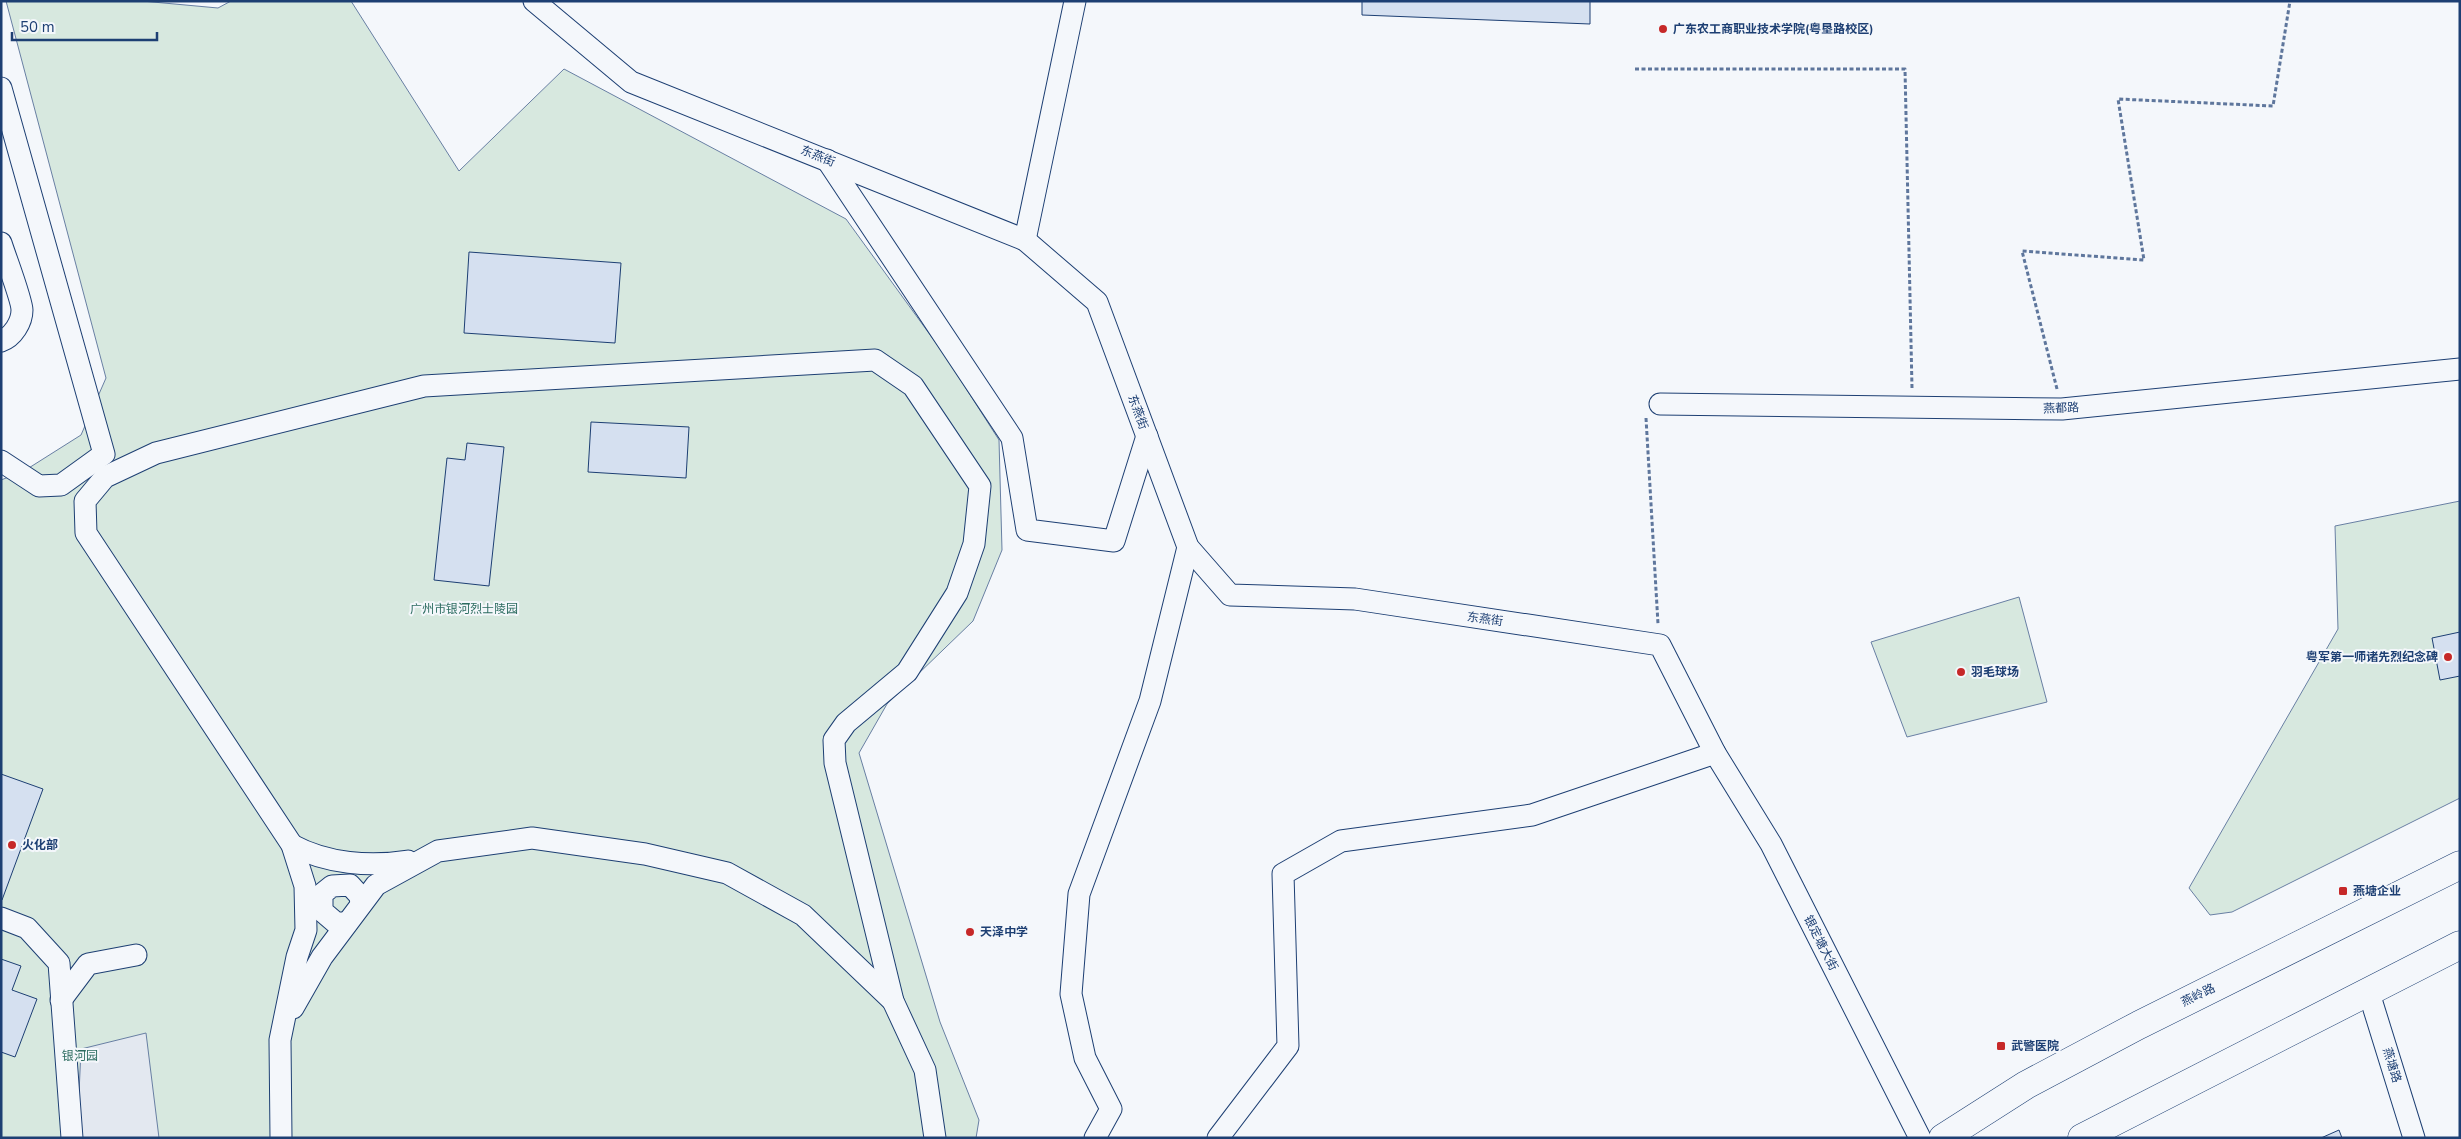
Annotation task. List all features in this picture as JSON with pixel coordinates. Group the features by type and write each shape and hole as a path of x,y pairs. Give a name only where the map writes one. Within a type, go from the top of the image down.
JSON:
{"highway":[{"name":"燕岭路","path":"1943,1138 2026,1085 2139,1025 2460,865"},
{"path":"2082,1138 2460,945"}],"street":[{"name":"东燕街","path":"534,1 631,82 1025,240 1096,302 1188,547 1230,595 1355,599 1660,645"},
{"path":"1025,240 1075,1"},
{"path":"1,88 104,454 61,485 39,486 1,461"},
{"path":"827,160 1012,438 1027,530 1114,541 1147,436"},
{"path":"1,243 22,310 15,331 1,341"},
{"path":"347,923 336,923 314,902 292,845 86,534 85,501 105,477 156,452 424,386 876,360 913,386 980,486 974,544 956,593 907,672 846,723 834,740 835,763 893,1001 925,1070 935,1138"},
{"name":"燕都路","path":"1653,408 1913,407 2062,409 2460,370"},
{"path":"1095,1138 1111,1109 1085,1058 1071,994 1079,894 1150,702 1188,547"},
{"path":"1218,1138 1288,1046 1283,874 1341,841 1532,815 1715,753 1660,645"},
{"name":"银定塘大街","path":"1715,753 1772,844 1920,1138"},
{"path":"283,1024 322,958 376,885 438,851 532,838 645,854 727,873 803,915 893,1001"},
{"path":"292,845 308,854 359,864 382,865 422,859"},
{"path":"282,1138 280,1040 297,957 314,902 332,886 350,885 360,896 361,904"},
{"path":"1,918 26,928 59,963 72,1138"},
{"path":"61,1000 88,964 136,955"},
{"name":"燕塘路","path":"2369,993 2414,1138"}],"path":[{"path":"2062,409 2022,251 2144,260 2118,99 2273,106 2290,1"},
{"path":"1635,69 1905,69 1913,407"},
{"path":"1653,408 1660,645"}],"green space":[{"name":"广州市银河烈士陵园","path":"6,1 142,1 218,8 231,1 351,1 459,171 564,69 846,219 944,354 999,440 1002,550 973,621 887,704 859,753 940,1022 979,1120 976,1138 1,1138 1,480 24,471 81,435 106,378"},
{"path":"2460,501 2460,798 2232,912 2210,915 2189,888 2338,629 2335,526"},
{"name":"羽毛球场","path":"2019,597 2047,702 1907,737 1871,642"}],"shaded area":[{"path":"146,1033 159,1138 77,1138 81,1049"}],"building":[{"path":"1362,1 1590,1 1590,24 1362,15"},
{"path":"469,252 621,263 615,343 464,333"},
{"path":"591,422 689,427 686,478 588,472"},
{"path":"467,443 504,447 489,586 434,580 447,458 465,460"},
{"name":"粤军第一师诸先烈纪念碑","path":"2460,632 2460,676 2440,680 2432,638"},
{"name":"火化部","path":"1,774 43,789 2,900 1,900"},
{"path":"1,959 21,966 12,990 37,999 15,1057 1,1052"},
{"path":"2339,1130 2342,1138 2321,1138"}],"place":[{"name":"广东农工商职业技术学院(粤垦路校区)","path":"1663,29"},
{"name":"粤军第一师诸先烈纪念碑","path":"2448,657"},
{"name":"羽毛球场","path":"1961,672"},
{"name":"火化部","path":"12,845"},
{"name":"燕塘企业","path":"2343,891"},
{"name":"天泽中学","path":"970,932"},
{"name":"武警医院","path":"2001,1046"}],"park label":[{"name":"银河园","path":"80,1056"}]}
